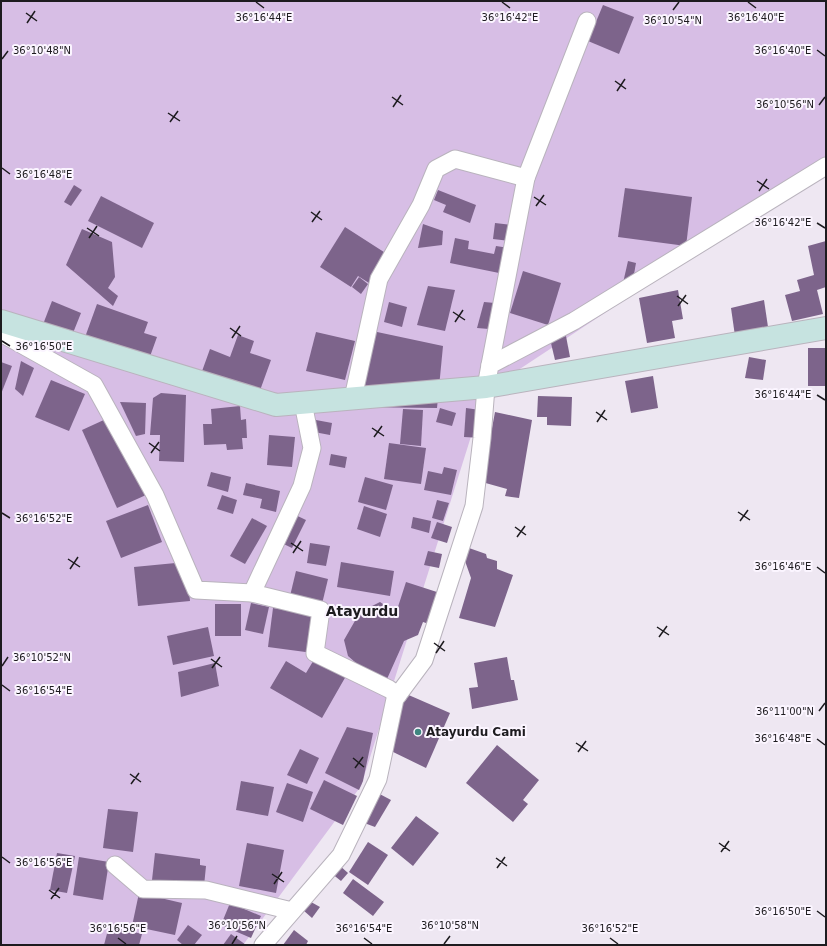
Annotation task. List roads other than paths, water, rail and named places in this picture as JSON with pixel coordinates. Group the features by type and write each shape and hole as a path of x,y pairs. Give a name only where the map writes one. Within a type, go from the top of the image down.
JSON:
{"street":[{"path":"263,945 340,855 378,779 395,699 424,660 474,506 486,387 526,178 587,20"},
{"path":"353,398 379,279 421,205 436,169 455,159 526,178"},
{"path":"490,365 574,321 826,166"},
{"path":"1,321 276,405 486,387 826,328"},
{"path":"1,334 94,385 155,494 196,590 252,594 321,610 315,653 389,689 398,695"},
{"path":"252,594 302,486 312,448 303,402"},
{"path":"115,865 143,889 206,890 292,911"}],"place":[{"name":"Atayurdu Cami","path":"418,732"}],"district":[{"name":"Atayurdu","path":"362,611"}]}
